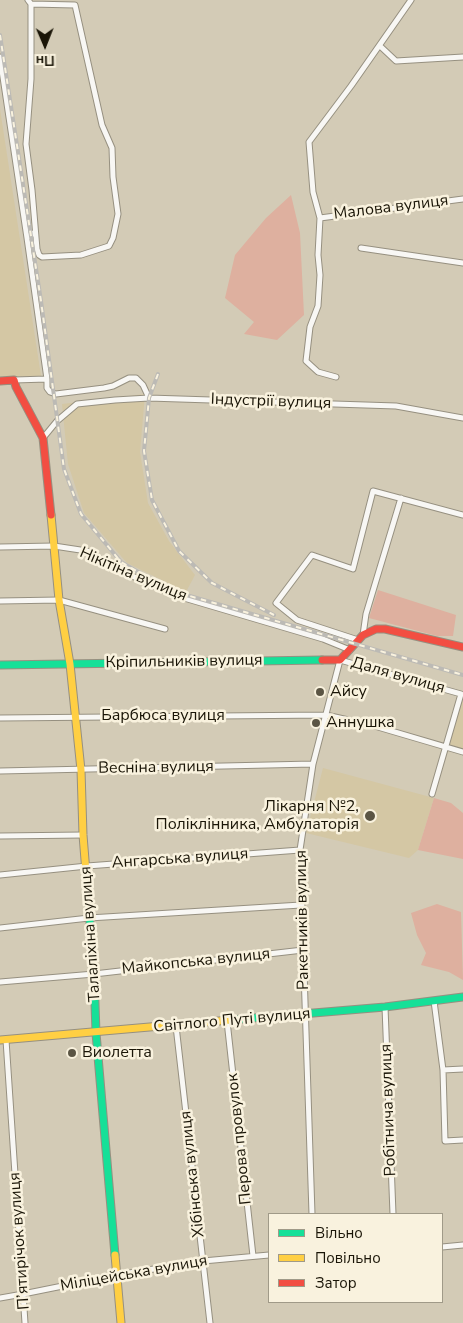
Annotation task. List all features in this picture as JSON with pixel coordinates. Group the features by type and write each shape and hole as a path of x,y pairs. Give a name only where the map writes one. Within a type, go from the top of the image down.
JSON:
{"street":[{"name":"Малова вулиця","path":"336,377 318,372 306,361 310,327 318,306 320,275 318,256 320,218 313,192 309,142 380,46 411,0"},
{"path":"29,2 75,4 102,124 112,148 113,177 118,214 113,238 109,246 81,255 54,257 39,255 26,144 32,79 29,2"},
{"path":"380,46 396,61 463,58"},
{"path":"0,57 47,388 50,392 56,394 104,388 129,378 136,378 143,385 148,398"},
{"name":"Малова вулиця","path":"320,218 463,199"},
{"path":"27,238 35,232"},
{"path":"361,248 463,263"},
{"path":"0,381 46,379"},
{"path":"14,380 43,438"},
{"name":"Індустрії вулиця","path":"43,438 57,421 77,404 148,398 396,406 463,418"},
{"name":"Талаліхіна вулиця","path":"43,438 59,600 70,664 82,770 83,835 87,866 96,1033 121,1323"},
{"path":"361,638 297,620 276,604 312,555 353,569 373,491 463,516"},
{"path":"361,638 366,614 401,498"},
{"name":"Нікітіна вулиця","path":"0,548 54,546 87,551 130,575 174,596 323,638 350,650"},
{"path":"0,601 59,600 165,629"},
{"path":"340,660 361,638 376,630 386,629 463,647"},
{"name":"Кріпильників вулиця","path":"0,665 340,660"},
{"name":"Ракетників вулиця","path":"312,1213 300,850 313,764 340,660"},
{"name":"Даля вулиця","path":"340,660 461,694 432,794"},
{"path":"326,715 371,725 463,752"},
{"name":"Барбюса вулиця","path":"0,718 326,715"},
{"name":"Весніна вулиця","path":"0,771 313,764"},
{"path":"0,836 83,835"},
{"name":"Ангарська вулиця","path":"0,875 87,866 300,850"},
{"path":"0,928 89,918 301,906"},
{"name":"Майкопська вулиця","path":"0,982 94,974 303,950"},
{"name":"Світлого Путі вулиця","path":"3,1040 306,1014 463,997"},
{"path":"434,1001 443,1070 445,1141 463,1140"},
{"name":"Робітнича вулиця","path":"385,1006 393,1213"},
{"name":"Перова провулок","path":"227,1021 253,1256"},
{"name":"Хібінська вулиця","path":"176,1026 210,1323"},
{"name":"П’ятирічок вулиця","path":"3,1040 26,1323"},
{"path":"443,1070 463,1069"},
{"path":"443,1247 463,1245"},
{"name":"Міліцейська вулиця","path":"0,1298 117,1275 203,1261 268,1255"}],"shaded area":[{"path":"0,109 41,376 0,377"},
{"path":"291,195 300,233 304,315 277,340 244,334 254,322 225,298 235,255 266,218"},
{"path":"145,394 140,452 148,503 169,541 195,575 186,592 127,563 84,513 68,464 62,404"},
{"path":"378,590 456,615 453,636 437,636 369,618"},
{"path":"463,694 463,750 448,745"},
{"name":"Лікарня №2, Поліклінника, Амбулаторія","path":"323,768 434,798 418,850 409,858 306,833"},
{"path":"434,798 451,803 463,813 463,859 418,850"},
{"path":"437,904 461,912 463,980 449,972 421,965 426,953 417,935 411,913"}],"railway":[{"path":"0,35 41,301 64,469 81,514 121,562 169,590 463,675"},
{"path":"158,374 149,398 144,451 152,500 179,551 212,583 274,615"}],"traffic: fast":[{"path":"0,665 322,660"},
{"path":"87,885 94,974 96,1033 115,1255"},
{"path":"230,1020 385,1007 463,997"}],"traffic: slow":[{"path":"51,515 59,600 70,664 81,770 87,885"},
{"path":"0,1040 230,1020"},
{"path":"115,1255 121,1323"}],"traffic: jam":[{"path":"0,381 14,380 43,438 51,515"},
{"path":"322,660 340,660 363,635 376,629 385,629 463,647"}],"place":[{"name":"Айсу","path":"320,692"},
{"name":"Аннушка","path":"316,723"},
{"name":"Лікарня №2, Поліклінника, Амбулаторія","path":"370,816"},
{"name":"Виолетта","path":"72,1053"}]}
